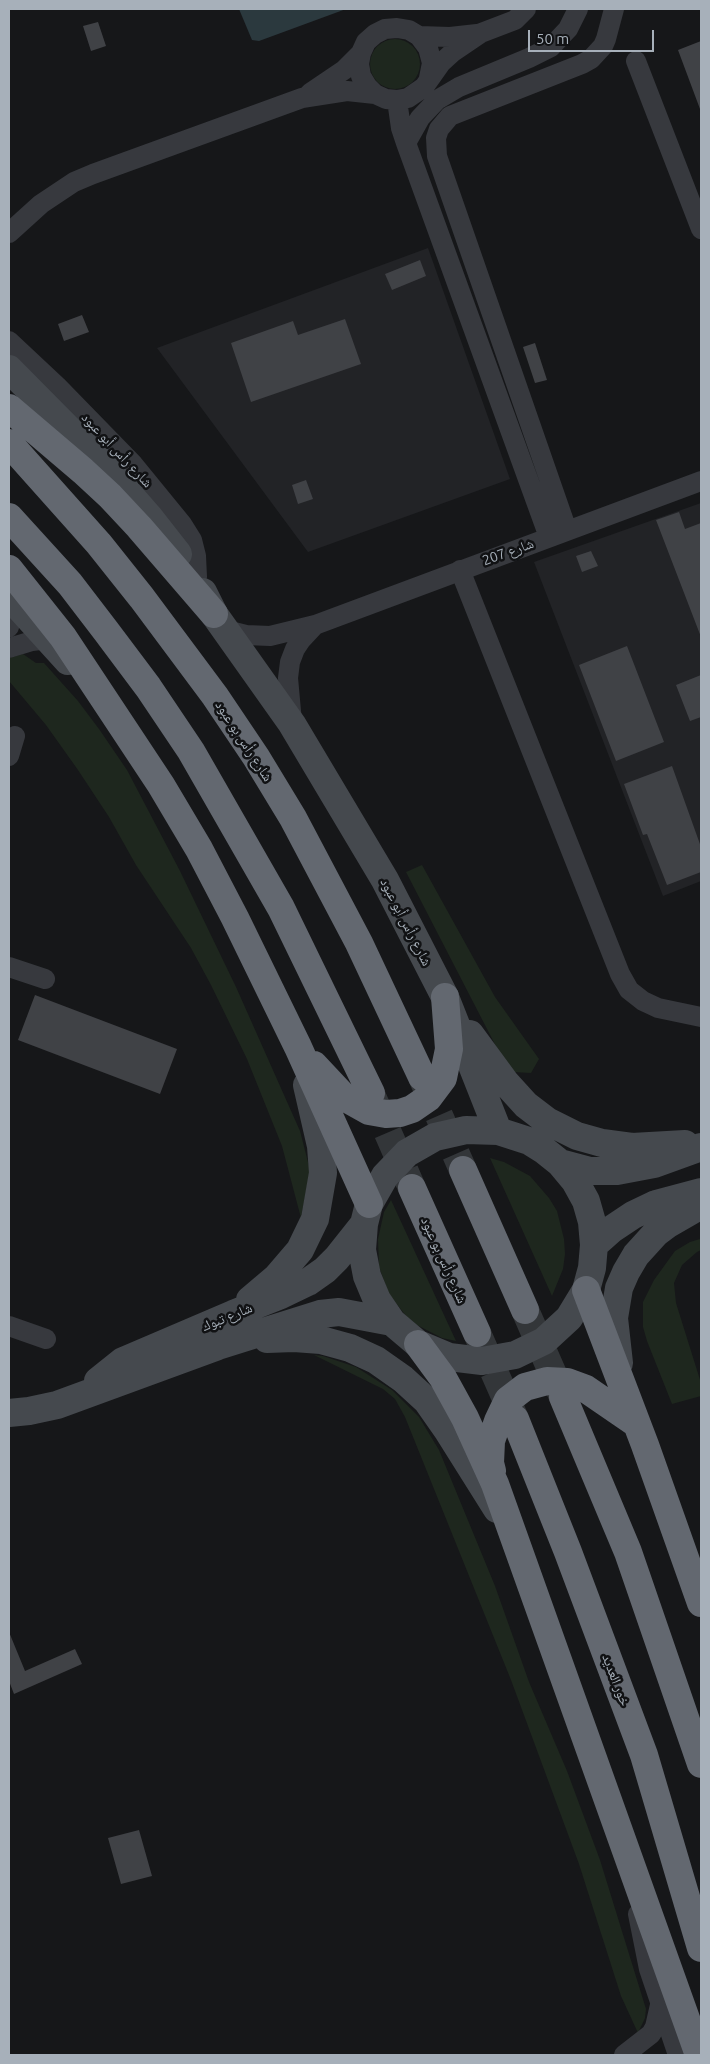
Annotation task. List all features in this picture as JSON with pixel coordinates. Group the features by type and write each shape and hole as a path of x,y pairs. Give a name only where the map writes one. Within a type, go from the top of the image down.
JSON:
{"highway":[{"path":"9,408 83,470 110,496 220,622"},
{"name":"شارع رأس بو عبود","path":"9,443 99,544 142,598 204,680 256,758 293,818 359,942 422,1077"},
{"path":"9,517 70,584 148,687 191,750 281,908 371,1093"},
{"path":"9,569 63,637 161,786 199,849 298,1047 367,1214"},
{"path":"298,1047 338,1091 368,1111 386,1114 400,1113 412,1109 428,1098 443,1078 449,1049 445,997"},
{"path":"463,1170 525,1310"},
{"name":"شارع رأس بو عبود","path":"412,1188 477,1333"},
{"path":"586,1290 637,1424 701,1603"},
{"path":"418,1344 443,1378 465,1418 496,1484"},
{"path":"637,1424 586,1389 567,1382 547,1380 526,1387 508,1400 491,1441 490,1463 699,2055"},
{"path":"563,1397 628,1552 701,1764"},
{"name":"خور العديد","path":"515,1419 568,1552 644,1755 701,1948"}],"street":[{"path":"428,78 453,52 481,33 515,20 526,9"},
{"path":"406,143 428,108 448,92 535,56 551,47 568,29 578,9"},
{"path":"558,534 435,147 438,129 450,116 591,59 603,46 614,9"},
{"path":"9,233 41,204 74,182 302,98 347,91 403,99 424,87 432,63 428,48 419,36 408,30 397,28 385,29 375,34 366,42 359,64 361,76 375,94"},
{"path":"419,36 450,37 481,33"},
{"path":"302,98 339,74 361,53"},
{"path":"636,61 701,229"},
{"path":"403,99 420,118"},
{"path":"403,99 401,128 406,143 558,534"},
{"name":"شارع رأس أبو عبود","path":"9,341 133,464 182,524 192,540 196,556 196,577"},
{"name":"شارع رأس أبو عبود","path":"9,369 107,469 149,517 196,577 220,622 292,724 384,880 445,997 498,1131"},
{"name":"شارع 207","path":"315,625 701,481"},
{"path":"460,570 620,974 629,990 643,1001 658,1008 701,1017"},
{"path":"10,597 106,702"},
{"path":"9,627 12,615 10,597"},
{"path":"220,622 246,635 270,636 315,625"},
{"name":"شارع رأس أبو عبود","path":"292,724 288,678 290,662 298,645 315,625"},
{"path":"9,648 32,641 48,639"},
{"path":"9,756 15,736"},
{"path":"9,967 45,979"},
{"path":"445,997 506,1083 526,1105 548,1121 577,1136 602,1143 632,1146 701,1143"},
{"path":"233,1314 276,1278 300,1250 317,1212 323,1173 321,1146 298,1047"},
{"name":"شارع تبوك","path":"80,1396 123,1361 281,1295 308,1282 325,1270 337,1258 367,1214 385,1176 407,1153 435,1137 466,1130 498,1131 529,1141 545,1150 560,1163"},
{"path":"560,1163 590,1171 617,1171 654,1164 701,1147"},
{"path":"367,1214 362,1250 367,1276 377,1300 392,1322 418,1344 449,1357 482,1361 515,1355 544,1341 569,1318 586,1290 592,1268 594,1245 592,1222 586,1201 575,1181 560,1163"},
{"path":"594,1245 612,1229 633,1215 656,1204 701,1192"},
{"path":"622,1384 614,1335 614,1318 622,1280 636,1255 656,1233 701,1205"},
{"name":"شارع تبوك","path":"9,1413 29,1411 57,1404 218,1346 320,1314 348,1313 392,1322"},
{"path":"9,1326 46,1338"},
{"path":"218,1346 294,1338 321,1340 350,1348 376,1360 403,1379 427,1402 448,1431 516,1541"},
{"path":"624,1844 649,1969 678,2055"},
{"path":"624,2055 647,2040 655,2027 660,2005"}],"shaded area":[{"path":"239,9 346,9 259,41 252,40"},
{"path":"395,39 405,41 413,46 418,54 420,64 418,74 413,82 405,87 395,89 385,87 377,82 372,74 370,64 372,54 377,46 385,41"},
{"path":"428,248 510,479 308,552 157,348"},
{"path":"701,503 701,881 663,896 534,562"},
{"path":"23,654 36,663 44,663 78,701 99,729 127,770 180,871 236,987 300,1131 310,1170 301,1218 282,1146 247,1059 191,948 136,865 109,817 78,770 46,725 9,681 9,658"},
{"path":"422,865 495,997 539,1059 531,1073 513,1072 502,1058 406,872"},
{"path":"490,1158 504,1162 530,1176 549,1198 557,1211 564,1239 565,1254 563,1269 552,1296"},
{"path":"391,1200 456,1341 442,1338 417,1325 406,1316 389,1294 379,1267 378,1239 384,1212"},
{"path":"700,1239 701,1250 682,1265 674,1283 676,1303 701,1383 701,1396 672,1404 643,1327 643,1302 654,1280 675,1251 690,1242"},
{"path":"314,1355 323,1356 356,1367 392,1390 419,1417 439,1450 495,1586 529,1682 567,1771 600,1860 646,2009 645,2018 638,2033 621,1996 579,1864 511,1680 405,1417 395,1399 383,1389"}],"building":[{"path":"98,22 106,46 91,51 83,26"},
{"path":"701,41 701,109 700,109 678,50"},
{"path":"420,260 426,276 392,290 385,274"},
{"path":"82,315 89,332 64,341 58,324"},
{"path":"345,319 361,364 251,402 231,343 293,321 298,335"},
{"path":"535,343 547,380 535,383 523,347"},
{"path":"306,480 313,499 298,504 292,485"},
{"path":"679,512 685,529 701,523 701,637 656,520"},
{"path":"591,551 598,566 582,572 576,556"},
{"path":"627,646 664,742 616,761 579,665"},
{"path":"701,675 701,717 690,721 676,685"},
{"path":"672,766 701,847 701,872 667,885 647,834 643,835 624,784"},
{"path":"35,995 177,1049 160,1094 18,1040"},
{"path":"9,1632 25,1671 75,1649 82,1664 14,1694 9,1681"},
{"path":"139,1830 152,1876 121,1884 108,1838"}],"tunnel":[{"path":"422,1077 463,1170"},
{"path":"371,1094 412,1188"},
{"path":"525,1310 563,1397"},
{"path":"477,1333 515,1419"}]}
